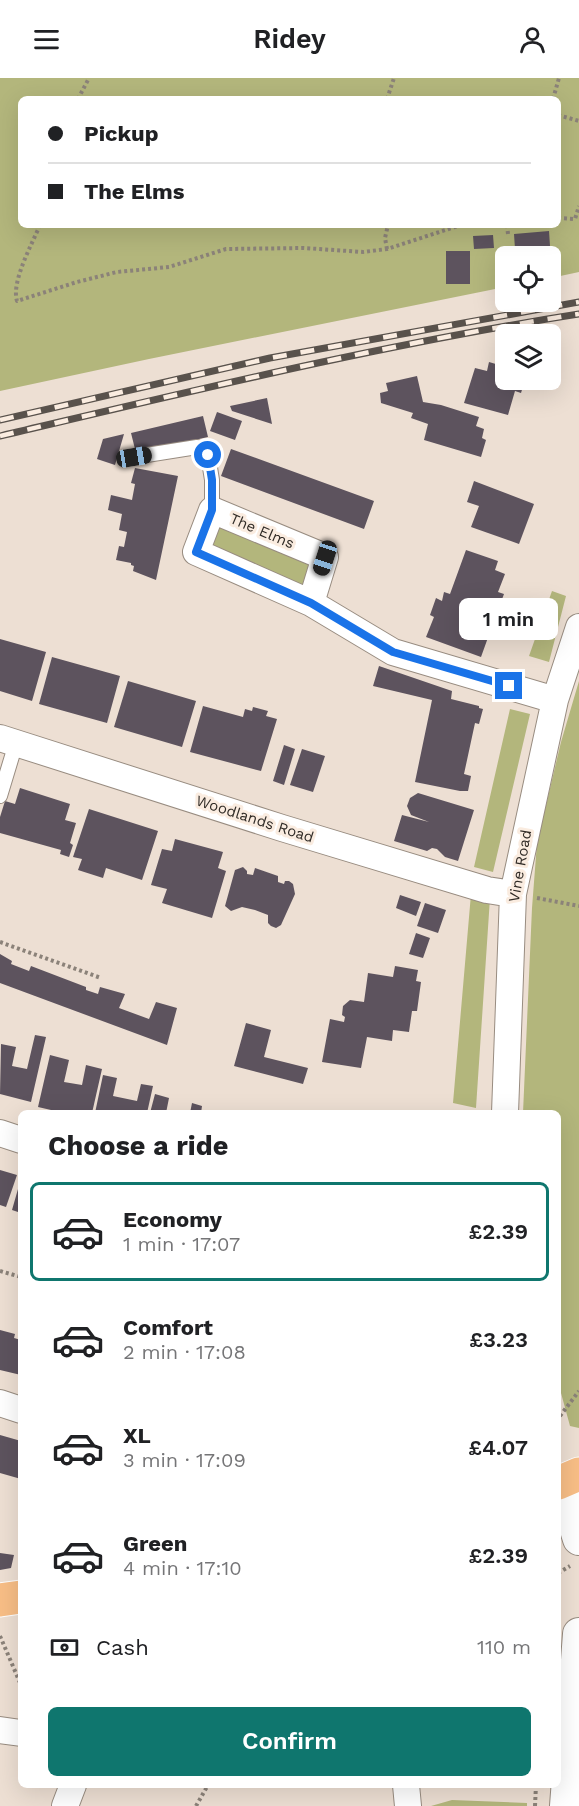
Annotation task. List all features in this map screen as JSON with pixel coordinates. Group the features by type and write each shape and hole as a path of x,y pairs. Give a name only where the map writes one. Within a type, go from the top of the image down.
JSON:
{"highway":[{"path":"0,1600 18,1597"}],"street":[{"name":"The Elms","path":"311,603 331,555 212,510 196,552 311,603 393,652 555,700"},
{"name":"Vine Road","path":"505,1110 513,894 555,700 579,627"},
{"name":"Woodlands Road","path":"8,740 282,828 487,890 513,894"},
{"path":"0,1133 18,1139"},
{"path":"0,1403 18,1409"},
{"path":"564,1478 579,1539"},
{"path":"564,1792 579,1634"},
{"path":"0,1730 18,1733"},
{"path":"65,1806 72,1788"},
{"path":"406,1788 408,1806"}],"lane":[{"path":"134,457 196,447 208,455 212,480 212,510"},
{"path":"0,796 8,740"}],"path":[{"path":"79,96 88,78"},
{"path":"388,96 394,78"},
{"path":"554,96 559,78"},
{"path":"561,116 579,121"},
{"path":"561,218 575,219 579,206"},
{"path":"39,228 24,263 15,294 17,301 117,272 169,267 226,249 304,248 363,252 387,249 452,228"},
{"path":"387,228 385,238 387,249"},
{"path":"507,228 508,234"},
{"path":"7,296 15,294"},
{"path":"513,894 579,906"},
{"path":"0,942 101,978"},
{"path":"0,1271 18,1276"},
{"path":"561,1415 579,1391"},
{"path":"0,1640 18,1679"},
{"path":"196,1806 206,1788"},
{"path":"535,1805 536,1788"}],"green space":[{"path":"0,78 579,78 579,272 561,276 561,246 495,246 495,289 0,391"},
{"path":"218,525 313,562 303,589 210,548"},
{"path":"552,591 566,596 549,662 529,656"},
{"path":"579,681 579,1428 570,1426 561,1393 561,1110 523,1110 537,843 561,742"},
{"path":"510,709 530,714 493,872 474,867"},
{"path":"471,894 490,898 476,1108 453,1103"},
{"path":"452,1800 527,1803 527,1806 431,1806"}],"building":[{"path":"549,231 550,246 515,246 514,234"},
{"path":"493,235 494,248 474,249 473,236"},
{"path":"446,251 470,251 470,284 446,284"},
{"path":"489,362 495,364 495,390 522,390 521,393 515,391 508,415 464,403 475,368 487,371"},
{"path":"417,376 423,402 479,417 476,426 484,429 482,438 486,440 481,457 424,440 428,424 411,418 413,413 381,403 380,393 388,391 386,383"},
{"path":"267,398 272,424 232,411 230,406"},
{"path":"217,412 242,421 235,440 210,431"},
{"path":"203,416 208,437 136,453 131,433"},
{"path":"124,434 115,465 97,459 103,439"},
{"path":"231,449 374,501 364,529 221,476"},
{"path":"135,468 178,476 156,580 133,571 134,566 131,563 116,560 119,546 124,547 127,532 119,530 122,514 108,510 111,495 132,500 135,484 131,483"},
{"path":"474,481 534,504 519,544 471,527 479,506 467,502"},
{"path":"466,550 498,561 495,570 505,574 498,592 504,594 498,610 505,613 502,621 495,618 481,657 426,637 434,617 430,615 436,598 442,601 444,592 450,594"},
{"path":"0,639 46,652 32,701 0,691"},
{"path":"52,657 120,676 107,723 39,704"},
{"path":"379,666 452,691 451,699 483,709 479,724 475,723 464,774 471,776 468,791 415,782 432,700 373,686"},
{"path":"128,681 196,701 182,747 114,727"},
{"path":"203,706 243,717 245,709 252,711 253,707 268,711 266,716 277,719 261,771 190,752"},
{"path":"284,745 295,749 284,785 273,781"},
{"path":"302,749 325,756 313,792 290,785"},
{"path":"20,788 70,804 65,820 76,823 70,843 73,845 69,857 60,854 61,850 0,833 0,817 5,801 15,804"},
{"path":"418,793 474,810 458,861 445,857 437,849 432,848 427,851 394,841 402,815 429,822 411,815 407,806 410,798"},
{"path":"89,809 158,831 142,880 106,868 103,878 78,870 82,859 73,857"},
{"path":"175,839 223,852 218,868 226,871 212,918 162,903 167,889 151,885 162,849 172,851"},
{"path":"243,867 247,874 253,875 255,868 278,876 278,882 284,884 285,881 289,881 293,884 295,894 281,925 276,928 268,923 268,915 242,907 231,911 225,906 235,870"},
{"path":"400,895 421,902 416,916 396,908"},
{"path":"425,903 446,910 438,933 417,926"},
{"path":"416,933 430,938 423,958 409,954"},
{"path":"0,954 12,961 11,964 29,971 31,966 86,987 86,990 98,994 100,987 125,994 119,1008 149,1019 156,1002 177,1008 167,1045 0,983"},
{"path":"395,966 418,970 416,981 421,982 417,1011 412,1011 409,1032 393,1030 392,1041 367,1037 361,1068 322,1062 330,1019 344,1022 343,1006 350,1000 364,1002 368,973 393,977"},
{"path":"246,1023 271,1030 264,1057 308,1068 303,1084 234,1066"},
{"path":"35,1035 46,1037 31,1102 0,1094 1,1044 16,1047 12,1066 27,1069"},
{"path":"50,1055 69,1060 64,1082 82,1085 86,1065 102,1069 93,1110 51,1110 38,1107"},
{"path":"103,1075 117,1078 113,1096 137,1101 141,1084 153,1086 148,1110 96,1110"},
{"path":"155,1094 169,1098 167,1110 151,1110"},
{"path":"192,1103 202,1106 201,1110 191,1110"},
{"path":"0,1170 17,1175 6,1207 0,1205"},
{"path":"18,1189 18,1212 12,1210"},
{"path":"0,1330 15,1334 14,1338 18,1339 18,1374 0,1370"},
{"path":"0,1435 18,1440 18,1478 0,1473"},
{"path":"0,1553 14,1555 11,1568 0,1570"}],"railway":[{"path":"0,420 270,358 579,302"},
{"path":"0,436 361,354 579,314"}],"route":[{"path":"208,455 212,480 212,510 196,552 311,603 393,652 509,686"}]}
